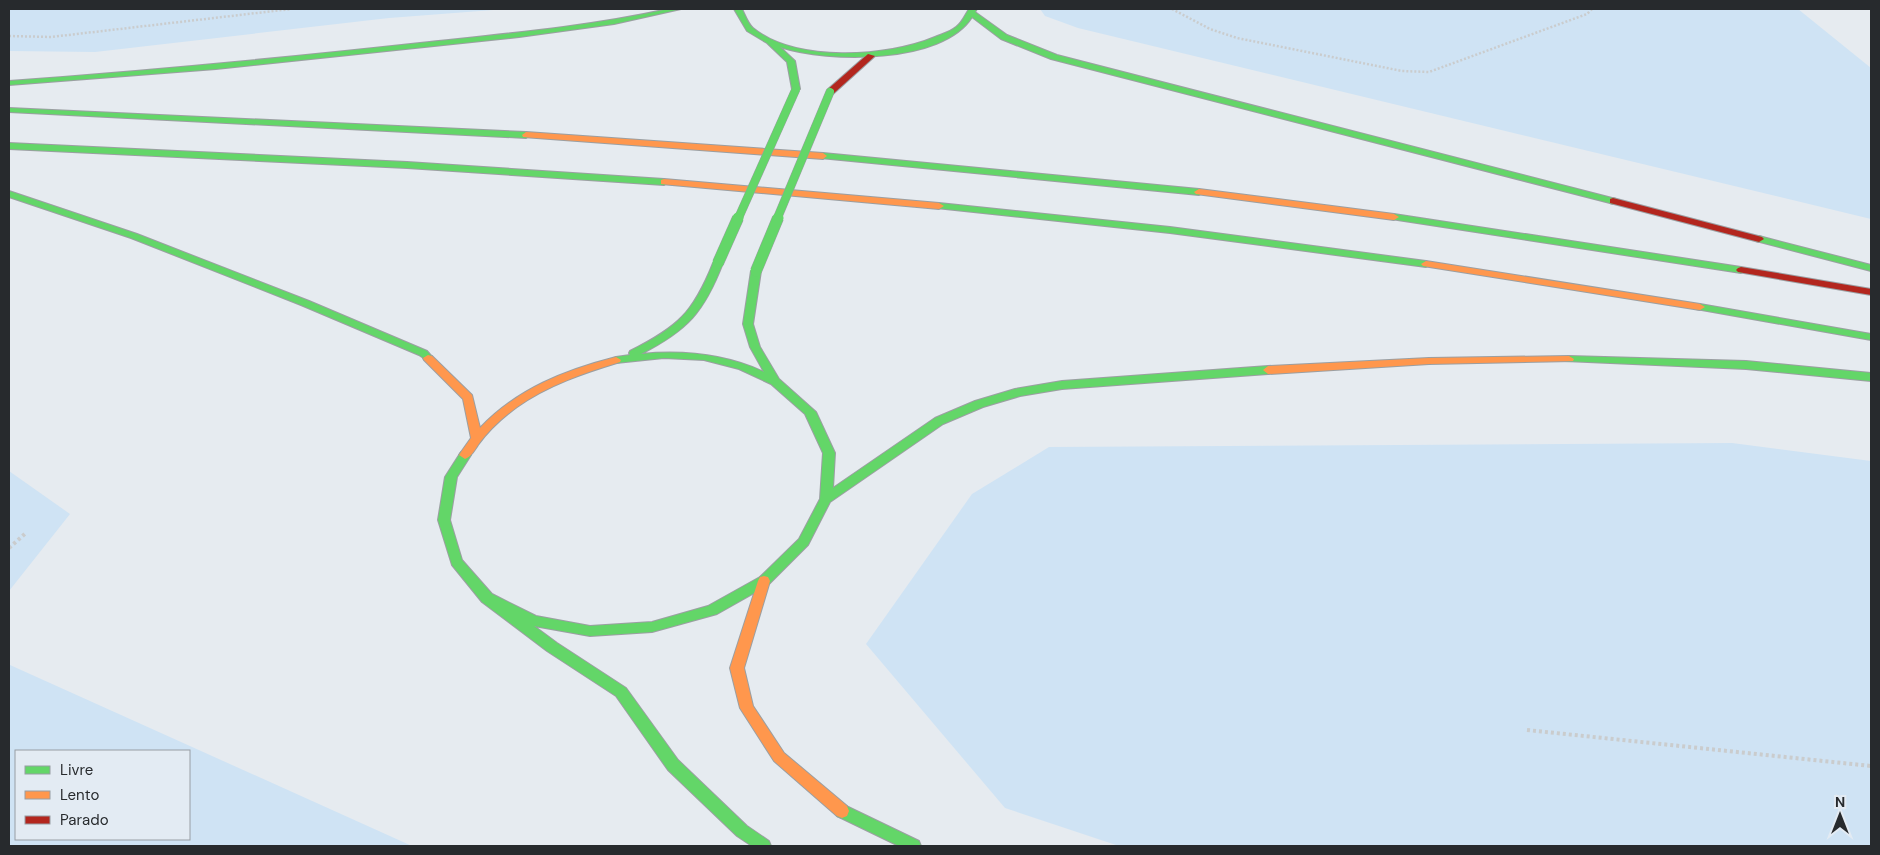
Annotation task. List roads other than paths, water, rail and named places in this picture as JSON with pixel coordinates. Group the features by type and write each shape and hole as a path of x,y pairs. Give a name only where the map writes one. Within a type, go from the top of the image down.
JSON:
{"highway":[{"path":"9,83 199,70 346,54 576,27 646,17 677,9"},
{"path":"622,359 663,339 686,321 702,302 796,89 795,66 788,55 750,30 739,16 738,9"},
{"path":"750,30 772,42 800,51 835,56 871,56 906,50 937,40 959,27 972,11 1004,37 1054,57 1871,268"},
{"path":"775,381 755,347 748,324 756,271 830,92 871,56"},
{"path":"9,110 376,126 593,138 1027,173 1399,218 1554,240 1871,292"},
{"path":"9,146 556,174 849,197 1053,217 1383,258 1647,298 1871,337"},
{"path":"9,194 134,236 296,299 423,353 468,398 476,437"},
{"path":"488,598 534,621 590,631 652,627 712,610 764,581 804,542 826,499 828,452 810,412 775,381 742,366 704,358 664,355 622,359 580,370 540,387 505,409 476,437 451,477 444,520 456,562 488,598 552,647 621,692 673,765 742,831 764,846"},
{"path":"826,499 940,421 979,404 1019,392 1062,384 1429,361 1562,359 1746,365 1871,377"},
{"path":"764,581 737,668 747,708 779,757 845,814 914,846"}]}
